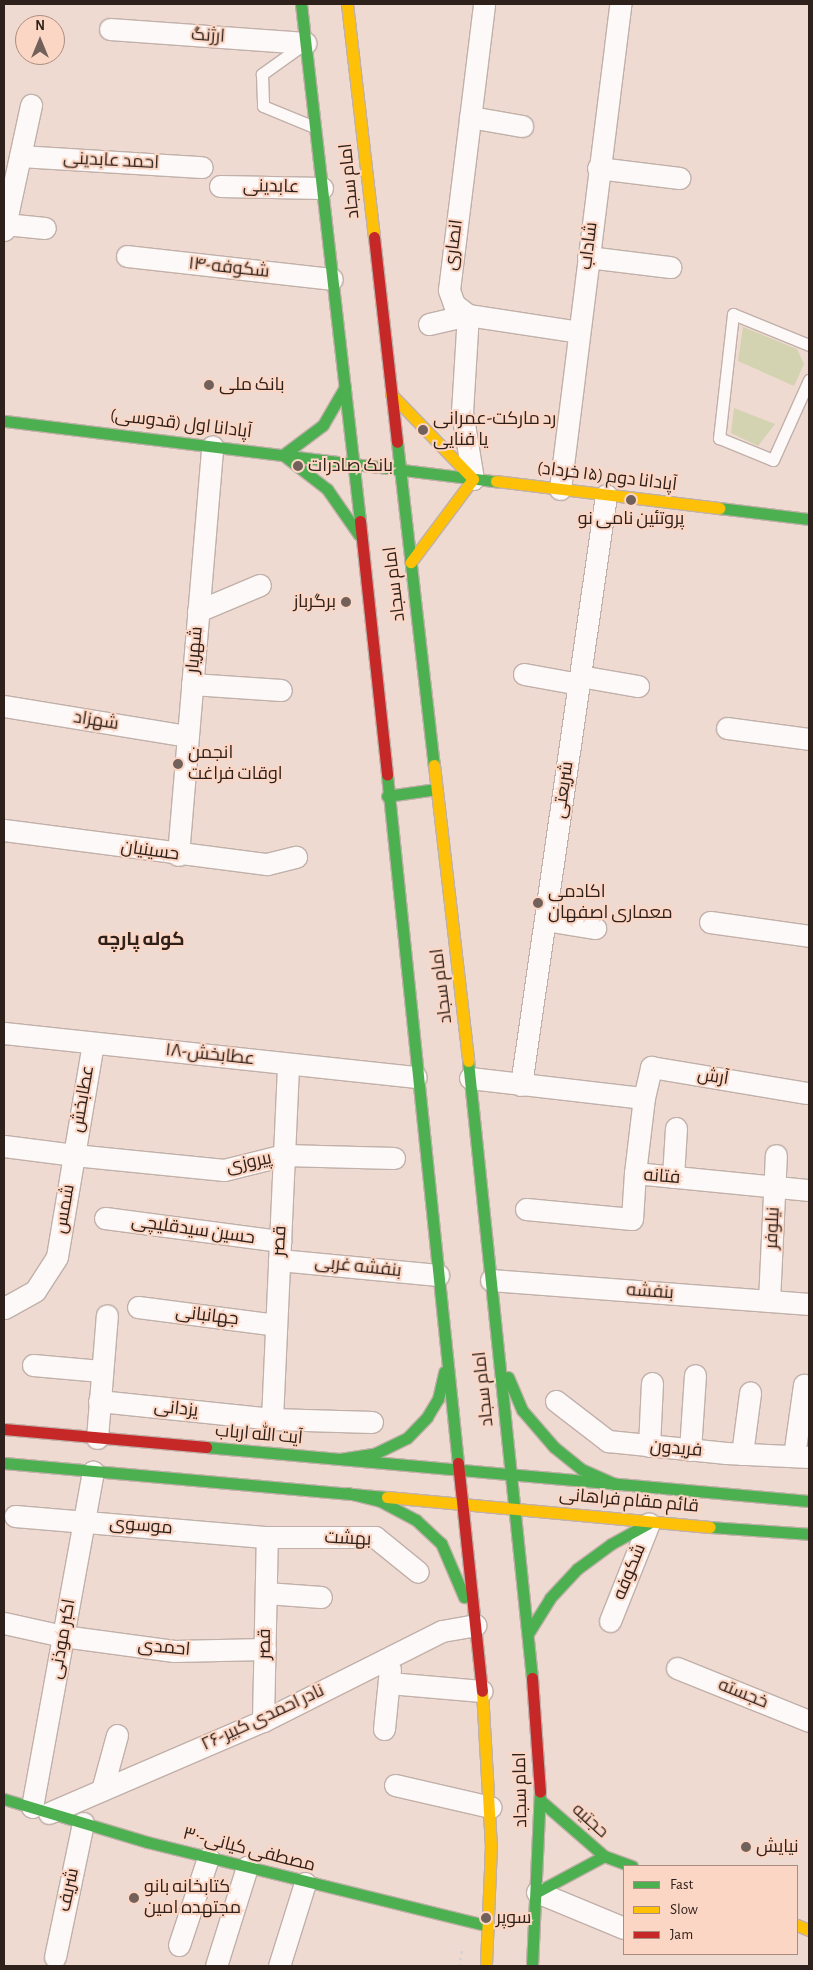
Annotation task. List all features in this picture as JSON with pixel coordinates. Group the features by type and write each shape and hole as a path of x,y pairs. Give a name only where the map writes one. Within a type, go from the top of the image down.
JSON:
{"main road":[{"name":"امام سجاد","path":"301,4 354,463 416,1077 482,1691 490,1807 486,1966"},
{"name":"امام سجاد","path":"347,4 470,1078 514,1508 529,1632 542,1800 535,1966"},
{"path":"345,387 322,425 283,454 327,489 349,517 361,539"},
{"path":"391,394 473,478 411,562"},
{"name":"آپادانا اول (قدوسی)","path":"4,421 400,469"},
{"name":"آپادانا دوم (۱۵ خرداد)","path":"400,469 809,519"},
{"path":"387,796 437,788"},
{"path":"340,1460 376,1453 407,1438 427,1417 438,1399 447,1356"},
{"path":"499,1358 522,1410 554,1447 581,1469 616,1485"},
{"name":"آیت الله ارباب","path":"4,1429 511,1475"},
{"path":"49,1458 51,1433"},
{"path":"4,1463 49,1458 93,1471 348,1493 380,1501 416,1520 441,1543 475,1625"},
{"name":"قائم مقام فراهانی","path":"511,1475 809,1500"},
{"path":"529,1632 550,1598 577,1569 654,1511 660,1495 674,1489"},
{"name":"قائم مقام فراهانی","path":"348,1493 514,1508 654,1511 673,1523 809,1534"},
{"name":"حجتیه","path":"537,1892 604,1856 542,1800"},
{"name":"۳۰-مصطفی کیانی","path":"5,1805 41,1810 208,1858 488,1926"},
{"path":"604,1856 629,1865"}],"street":[{"name":"انصاری","path":"468,315 454,304 449,290 484,4"},
{"name":"شاداب","path":"560,489 598,168 620,4"},
{"name":"ارژنگ","path":"110,29 305,43"},
{"path":"32,104 14,164 4,227 45,228"},
{"path":"470,117 522,126"},
{"name":"احمد عابدینی","path":"14,164 202,167"},
{"path":"598,168 679,178"},
{"name":"عابدینی","path":"220,186 322,188"},
{"name":"۱۴-شکوفه","path":"127,256 332,279"},
{"path":"588,257 670,267"},
{"path":"468,315 462,412 473,478"},
{"path":"429,324 468,315 579,332"},
{"name":"شهریار","path":"178,855 212,446"},
{"name":"شریعتی","path":"521,1085 606,495"},
{"path":"198,612 260,585"},
{"path":"524,674 638,686"},
{"path":"192,684 281,690"},
{"name":"شهزاد","path":"4,706 188,736"},
{"path":"727,728 809,739"},
{"name":"حسینیان","path":"4,830 178,855 268,864 296,857"},
{"path":"545,920 595,928"},
{"path":"710,922 809,936"},
{"name":"۱۸-عطابخش","path":"4,1033 416,1077"},
{"name":"عطابخش","path":"74,1155 93,1043"},
{"name":"قصر","path":"272,1419 288,1064"},
{"name":"آرش","path":"635,1174 644,1098 651,1068 806,1093"},
{"path":"470,1078 644,1098"},
{"path":"673,1177 676,1128"},
{"path":"4,1146 74,1155"},
{"name":"پیروزی","path":"74,1155 224,1170 284,1155 394,1158"},
{"name":"شمس","path":"4,1308 35,1291 57,1257 74,1155"},
{"name":"نیلوفر","path":"769,1301 776,1155"},
{"name":"فتانه","path":"526,1209 632,1219 635,1174 809,1190"},
{"name":"حسین سیدقلیچی","path":"106,1218 280,1250"},
{"name":"بنفشه غربی","path":"280,1250 438,1275"},
{"name":"بنفشه","path":"491,1280 809,1304"},
{"name":"جهانبانی","path":"138,1307 276,1325"},
{"path":"97,1438 107,1315"},
{"path":"33,1365 101,1371"},
{"path":"690,1450 695,1375"},
{"path":"649,1446 652,1383"},
{"path":"802,1456 804,1385"},
{"path":"742,1454 750,1393"},
{"name":"یزدانی","path":"100,1402 272,1419 372,1422"},
{"name":"فریدون","path":"556,1402 586,1428 608,1441 690,1450 802,1456"},
{"name":"اکبر موذنی","path":"41,1810 63,1636 93,1471"},
{"name":"شکوفه","path":"610,1621 654,1511"},
{"name":"موسوی","path":"15,1516 267,1537"},
{"name":"قصر","path":"263,1721 267,1537"},
{"name":"بهشت","path":"267,1537 375,1537 418,1572"},
{"path":"266,1593 321,1598"},
{"name":"احمدی","path":"4,1623 63,1636 174,1651 264,1649"},
{"name":"۲۶-نادر احمدی کبیر","path":"41,1810 102,1790 263,1721 442,1631 475,1625"},
{"path":"384,1729 390,1657"},
{"name":"خجسته","path":"678,1668 809,1721"},
{"path":"389,1683 482,1691"},
{"path":"102,1790 117,1734"},
{"path":"395,1785 490,1807"},
{"name":"شریف","path":"55,1957 83,1823"},
{"path":"179,1945 208,1858"},
{"path":"216,1966 247,1867"},
{"path":"279,1966 305,1882"},
{"path":"537,1892 623,1928"}],"lane":[{"path":"305,43 262,74 263,106 315,127"},
{"path":"809,345 733,314 719,438 773,460 809,380"}],"green space":[{"path":"743,327 797,349 804,364 794,386 738,361"},
{"path":"734,408 775,424 758,446 731,433"}],"traffic: fast":[{"path":"301,4 360,521"},
{"path":"345,387 323,425 283,455 327,489 359,535"},
{"path":"4,421 496,481"},
{"path":"397,442 434,765"},
{"path":"719,508 809,519"},
{"path":"387,775 458,1463"},
{"path":"387,796 437,789"},
{"path":"468,1061 532,1678"},
{"path":"340,1459 376,1453 407,1438 427,1417 438,1399 444,1372"},
{"path":"508,1377 522,1410 554,1447 581,1469 617,1485"},
{"path":"206,1447 809,1501"},
{"path":"4,1463 387,1497"},
{"path":"348,1493 380,1501 416,1520 441,1543 464,1597"},
{"path":"529,1632 550,1598 577,1569 611,1544 649,1523"},
{"path":"710,1527 809,1534"},
{"path":"532,1966 540,1792"},
{"path":"4,1799 147,1842 488,1926"},
{"path":"541,1801 604,1856 629,1865"},
{"path":"537,1892 604,1856"}],"traffic: slow":[{"path":"347,4 374,237"},
{"path":"391,394 473,479 411,562"},
{"path":"496,481 719,508"},
{"path":"434,765 468,1061"},
{"path":"387,1497 710,1527"},
{"path":"482,1691 491,1845 486,1966"},
{"path":"798,1925 809,1930"}],"traffic: jam":[{"path":"374,237 397,442"},
{"path":"360,521 387,775"},
{"path":"4,1429 206,1447"},
{"path":"458,1463 482,1691"},
{"path":"532,1678 540,1792"}],"place":[{"name":"بانک ملی","path":"209,385"},
{"name":"رد مارکت-عمرانی یا فنایی","path":"423,430"},
{"name":"بانک صادرات","path":"298,466"},
{"name":"پروتئین نامی نو","path":"631,500"},
{"name":"برگرباز","path":"346,602"},
{"name":"انجمن اوقات فراغت","path":"178,764"},
{"name":"اکادمی معماری اصفهان","path":"538,903"},
{"name":"نیایش","path":"746,1847"},
{"name":"کتابخانه بانو مجتهده امین","path":"134,1898"},
{"name":"سوپر","path":"486,1918"}],"district":[{"name":"کوله پارچه","path":"141,940"}]}
